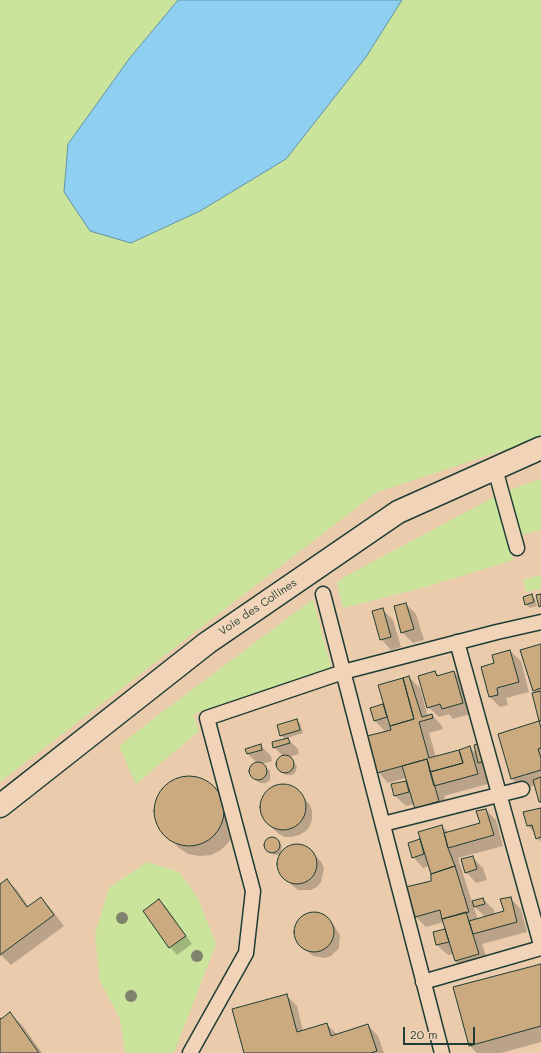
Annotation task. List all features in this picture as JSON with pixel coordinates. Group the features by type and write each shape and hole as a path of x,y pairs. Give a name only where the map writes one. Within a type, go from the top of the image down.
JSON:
{"street":[{"name":"Voie des Collines","path":"0,806 207,642 398,512 541,448"}],"lane":[{"path":"495,469 516,548"},
{"path":"323,594 442,1053"},
{"path":"190,1053 246,953 253,891 207,718 344,672 457,642 541,622"},
{"path":"457,642 541,944"},
{"path":"383,824 522,789"},
{"path":"423,982 541,948"}],"green space":[{"path":"0,0 178,0 129,59 68,144 64,192 90,231 286,159 366,57 402,0 541,0 541,438 377,492 0,782"},
{"path":"541,479 541,530 518,536 507,491"},
{"path":"496,496 513,560 429,586 343,608 337,582"},
{"path":"541,575 541,589 526,592 523,580"},
{"path":"313,599 331,667 193,714 199,731 136,784 119,746"},
{"path":"147,862 179,872 198,898 216,944 174,1053 125,1053 120,1019 100,981 95,935 109,888"}],"water":[{"path":"178,0 402,0 366,57 286,159 200,211 131,243 90,231 64,192 68,144 129,59"}],"building":[{"path":"532,594 534,602 525,605 523,597"},
{"path":"541,594 541,606 539,607 536,595"},
{"path":"406,603 414,629 401,633 394,606"},
{"path":"383,608 391,637 380,640 372,611"},
{"path":"541,644 541,688 533,691 520,650"},
{"path":"510,650 519,682 497,688 498,695 489,697 481,667 494,663 492,655"},
{"path":"435,671 437,676 454,671 463,703 442,709 440,704 427,708 418,676"},
{"path":"409,676 422,717 432,714 433,718 419,722 429,758 459,750 463,763 430,772 427,759 377,773 367,736 391,730 390,726 414,719 403,678"},
{"path":"403,678 414,719 390,726 378,685"},
{"path":"541,691 541,721 539,721 532,693"},
{"path":"383,704 387,717 374,721 370,708"},
{"path":"297,719 300,730 280,736 277,725"},
{"path":"539,721 541,728 541,748 538,749 541,758 541,770 511,779 498,734"},
{"path":"288,738 290,743 273,748 272,742"},
{"path":"481,743 486,761 478,763 474,745"},
{"path":"261,744 262,750 247,754 245,749"},
{"path":"470,746 478,774 434,786 430,772 463,763 459,750"},
{"path":"285,755 291,758 294,764 291,770 285,773 279,770 276,764 279,758"},
{"path":"427,759 439,801 415,809 402,766"},
{"path":"258,762 262,763 266,767 266,775 262,779 258,780 254,779 250,775 249,771 250,767 254,763"},
{"path":"189,776 202,779 214,786 221,798 224,811 221,824 214,836 202,843 189,846 176,843 164,836 157,824 154,811 157,798 164,786 176,779"},
{"path":"541,777 541,802 539,802 533,780"},
{"path":"406,781 409,792 394,796 391,784"},
{"path":"283,784 296,788 302,794 306,807 302,820 296,826 283,830 270,826 264,820 260,807 264,794 270,788"},
{"path":"541,808 541,837 536,839 532,825 527,826 523,812"},
{"path":"486,809 494,835 448,848 444,833 480,823 476,811"},
{"path":"442,825 448,848 455,866 431,874 418,832"},
{"path":"272,837 279,842 280,845 275,852 272,853 265,848 264,845 269,838"},
{"path":"420,839 424,854 412,858 408,843"},
{"path":"301,844 308,847 314,853 317,864 316,872 308,881 301,884 293,884 286,881 278,872 277,860 280,853 289,845"},
{"path":"473,856 477,869 465,873 461,859"},
{"path":"455,866 469,912 442,919 440,910 415,917 406,887 431,881 431,874"},
{"path":"7,879 27,907 41,897 54,915 0,955 0,884"},
{"path":"511,897 517,922 473,934 469,921 504,911 500,899"},
{"path":"483,898 485,904 474,907 472,901"},
{"path":"159,899 186,936 169,948 143,911"},
{"path":"314,912 322,914 328,918 332,924 334,932 332,940 328,946 322,950 314,952 306,950 300,946 296,940 294,932 296,924 300,918 306,914"},
{"path":"466,912 479,954 455,961 442,919"},
{"path":"445,929 449,942 436,945 433,932"},
{"path":"541,964 541,1026 469,1046 453,987"},
{"path":"287,994 297,1032 327,1023 331,1036 368,1024 377,1051 371,1053 244,1053 232,1009"},
{"path":"10,1012 39,1053 0,1053 0,1018 1,1019"}]}
